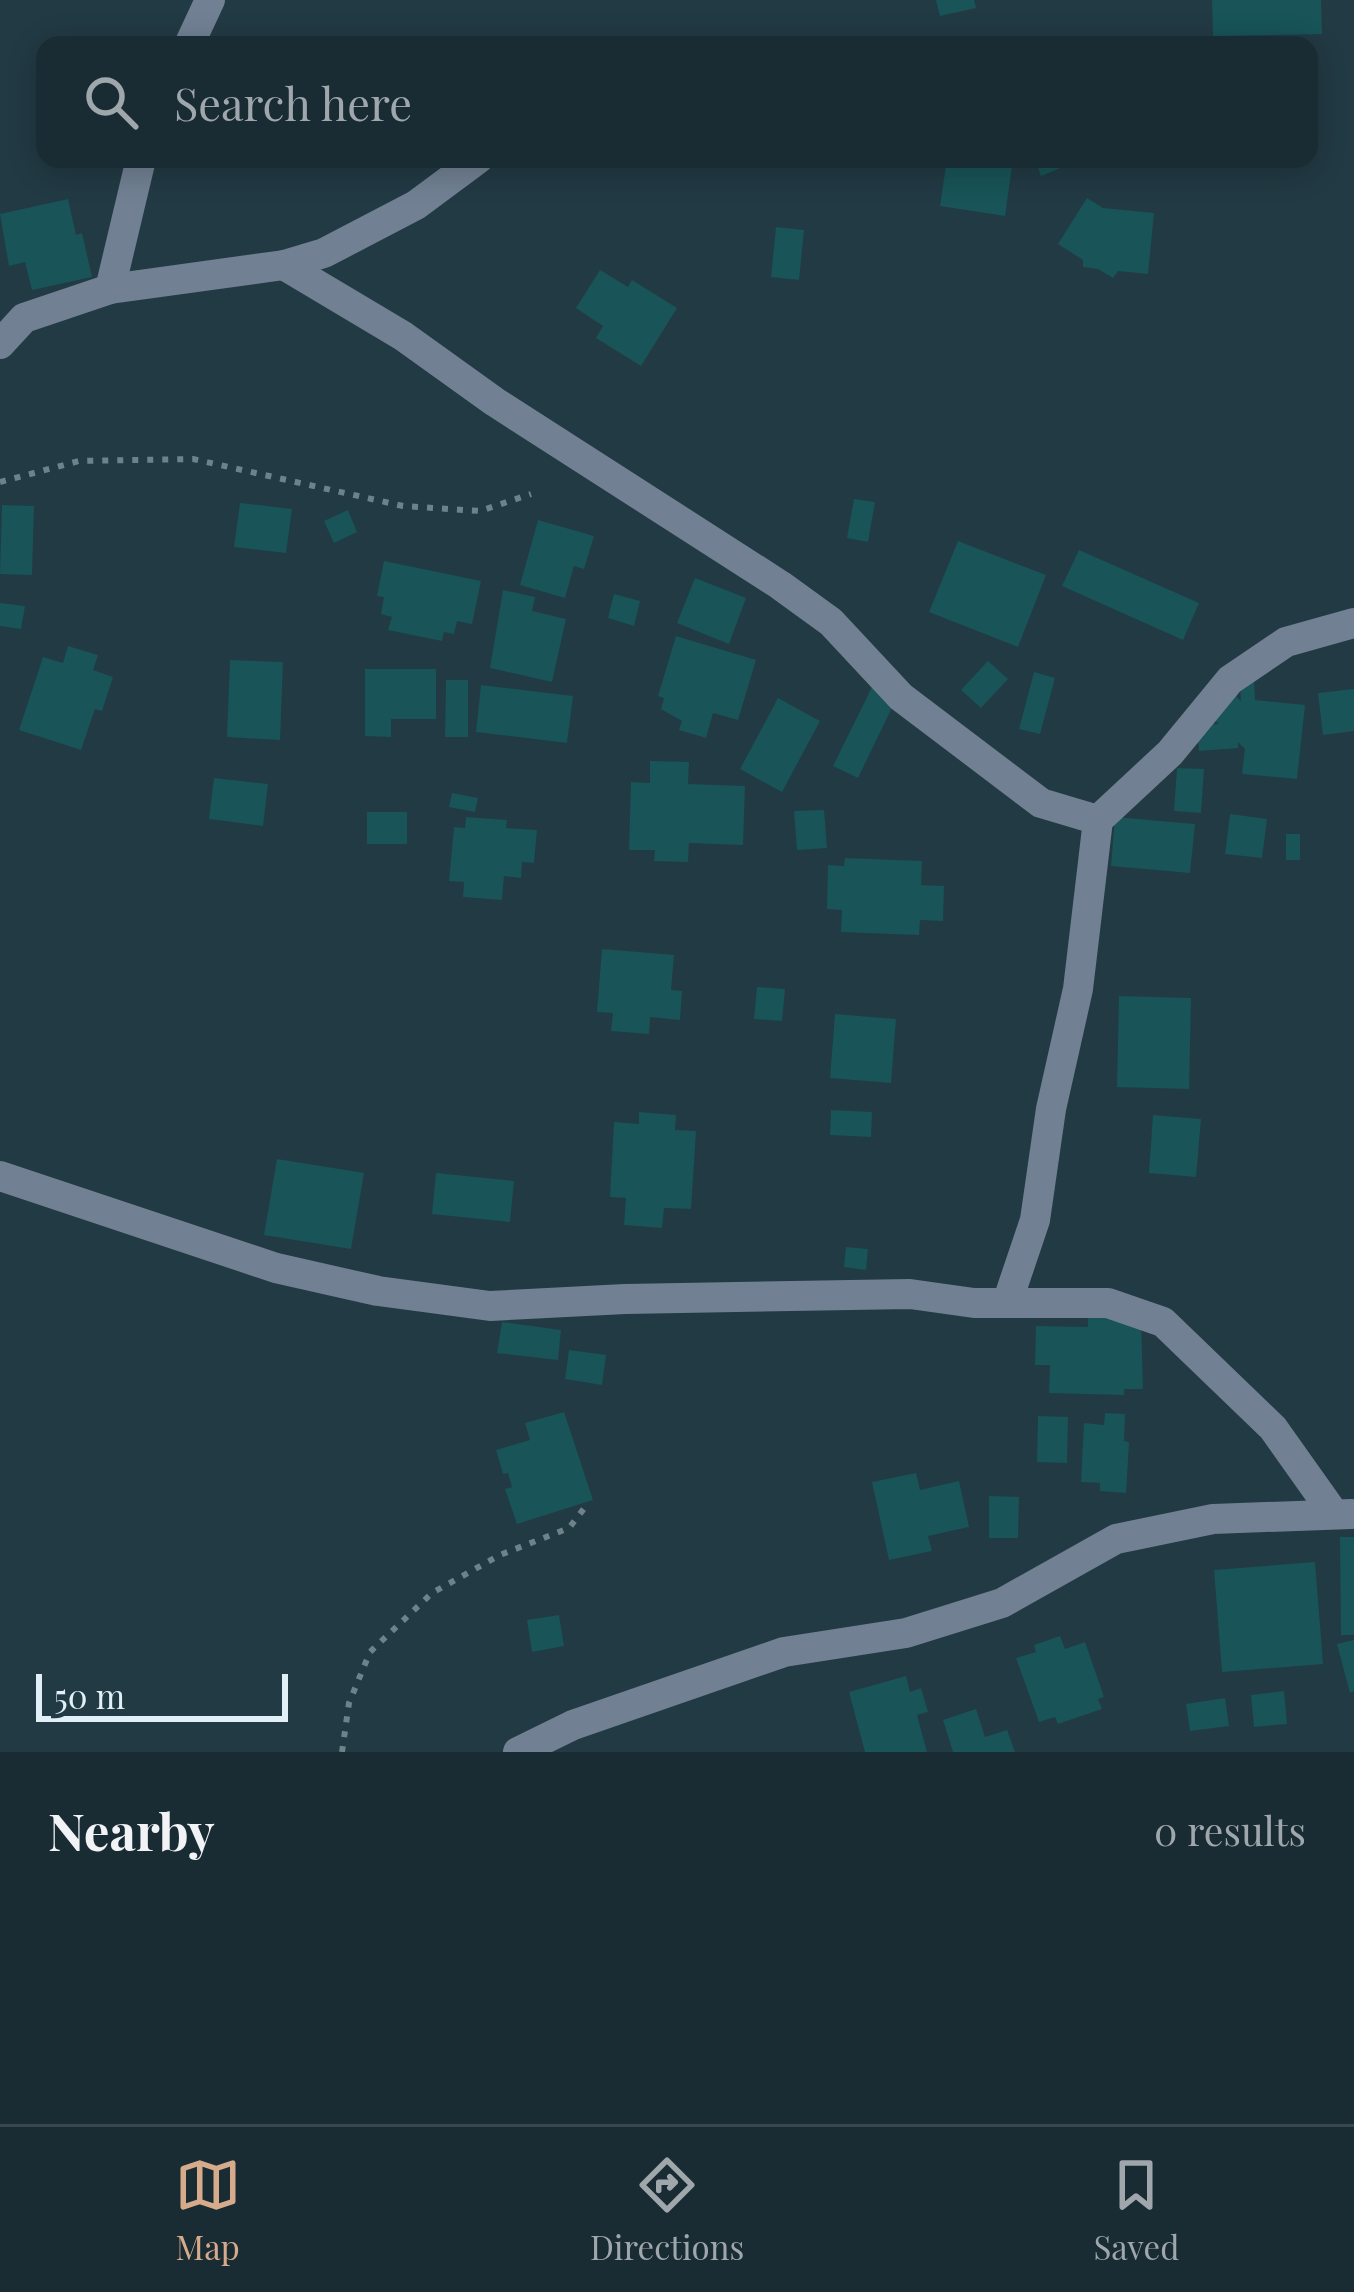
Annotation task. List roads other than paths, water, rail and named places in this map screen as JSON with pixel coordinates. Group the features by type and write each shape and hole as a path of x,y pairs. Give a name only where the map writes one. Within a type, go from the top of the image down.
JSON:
{"street":[{"path":"193,36 210,0"},
{"path":"110,290 139,168"},
{"path":"0,344 24,318 110,290 284,266 324,254 416,205 466,168"},
{"path":"284,266 403,336 495,403 779,585 831,622 901,697 1041,803 1098,820"},
{"path":"1006,1303 1035,1220 1051,1109 1078,989 1098,820 1170,753 1230,680 1286,642 1354,623"},
{"path":"0,1175 276,1268 378,1291 490,1306 910,1294 974,1303 1108,1304 1163,1322 1273,1428 1344,1514"},
{"path":"518,1752 573,1725 784,1652 906,1633 1002,1603 1116,1539 1213,1519 1344,1514"}]}
